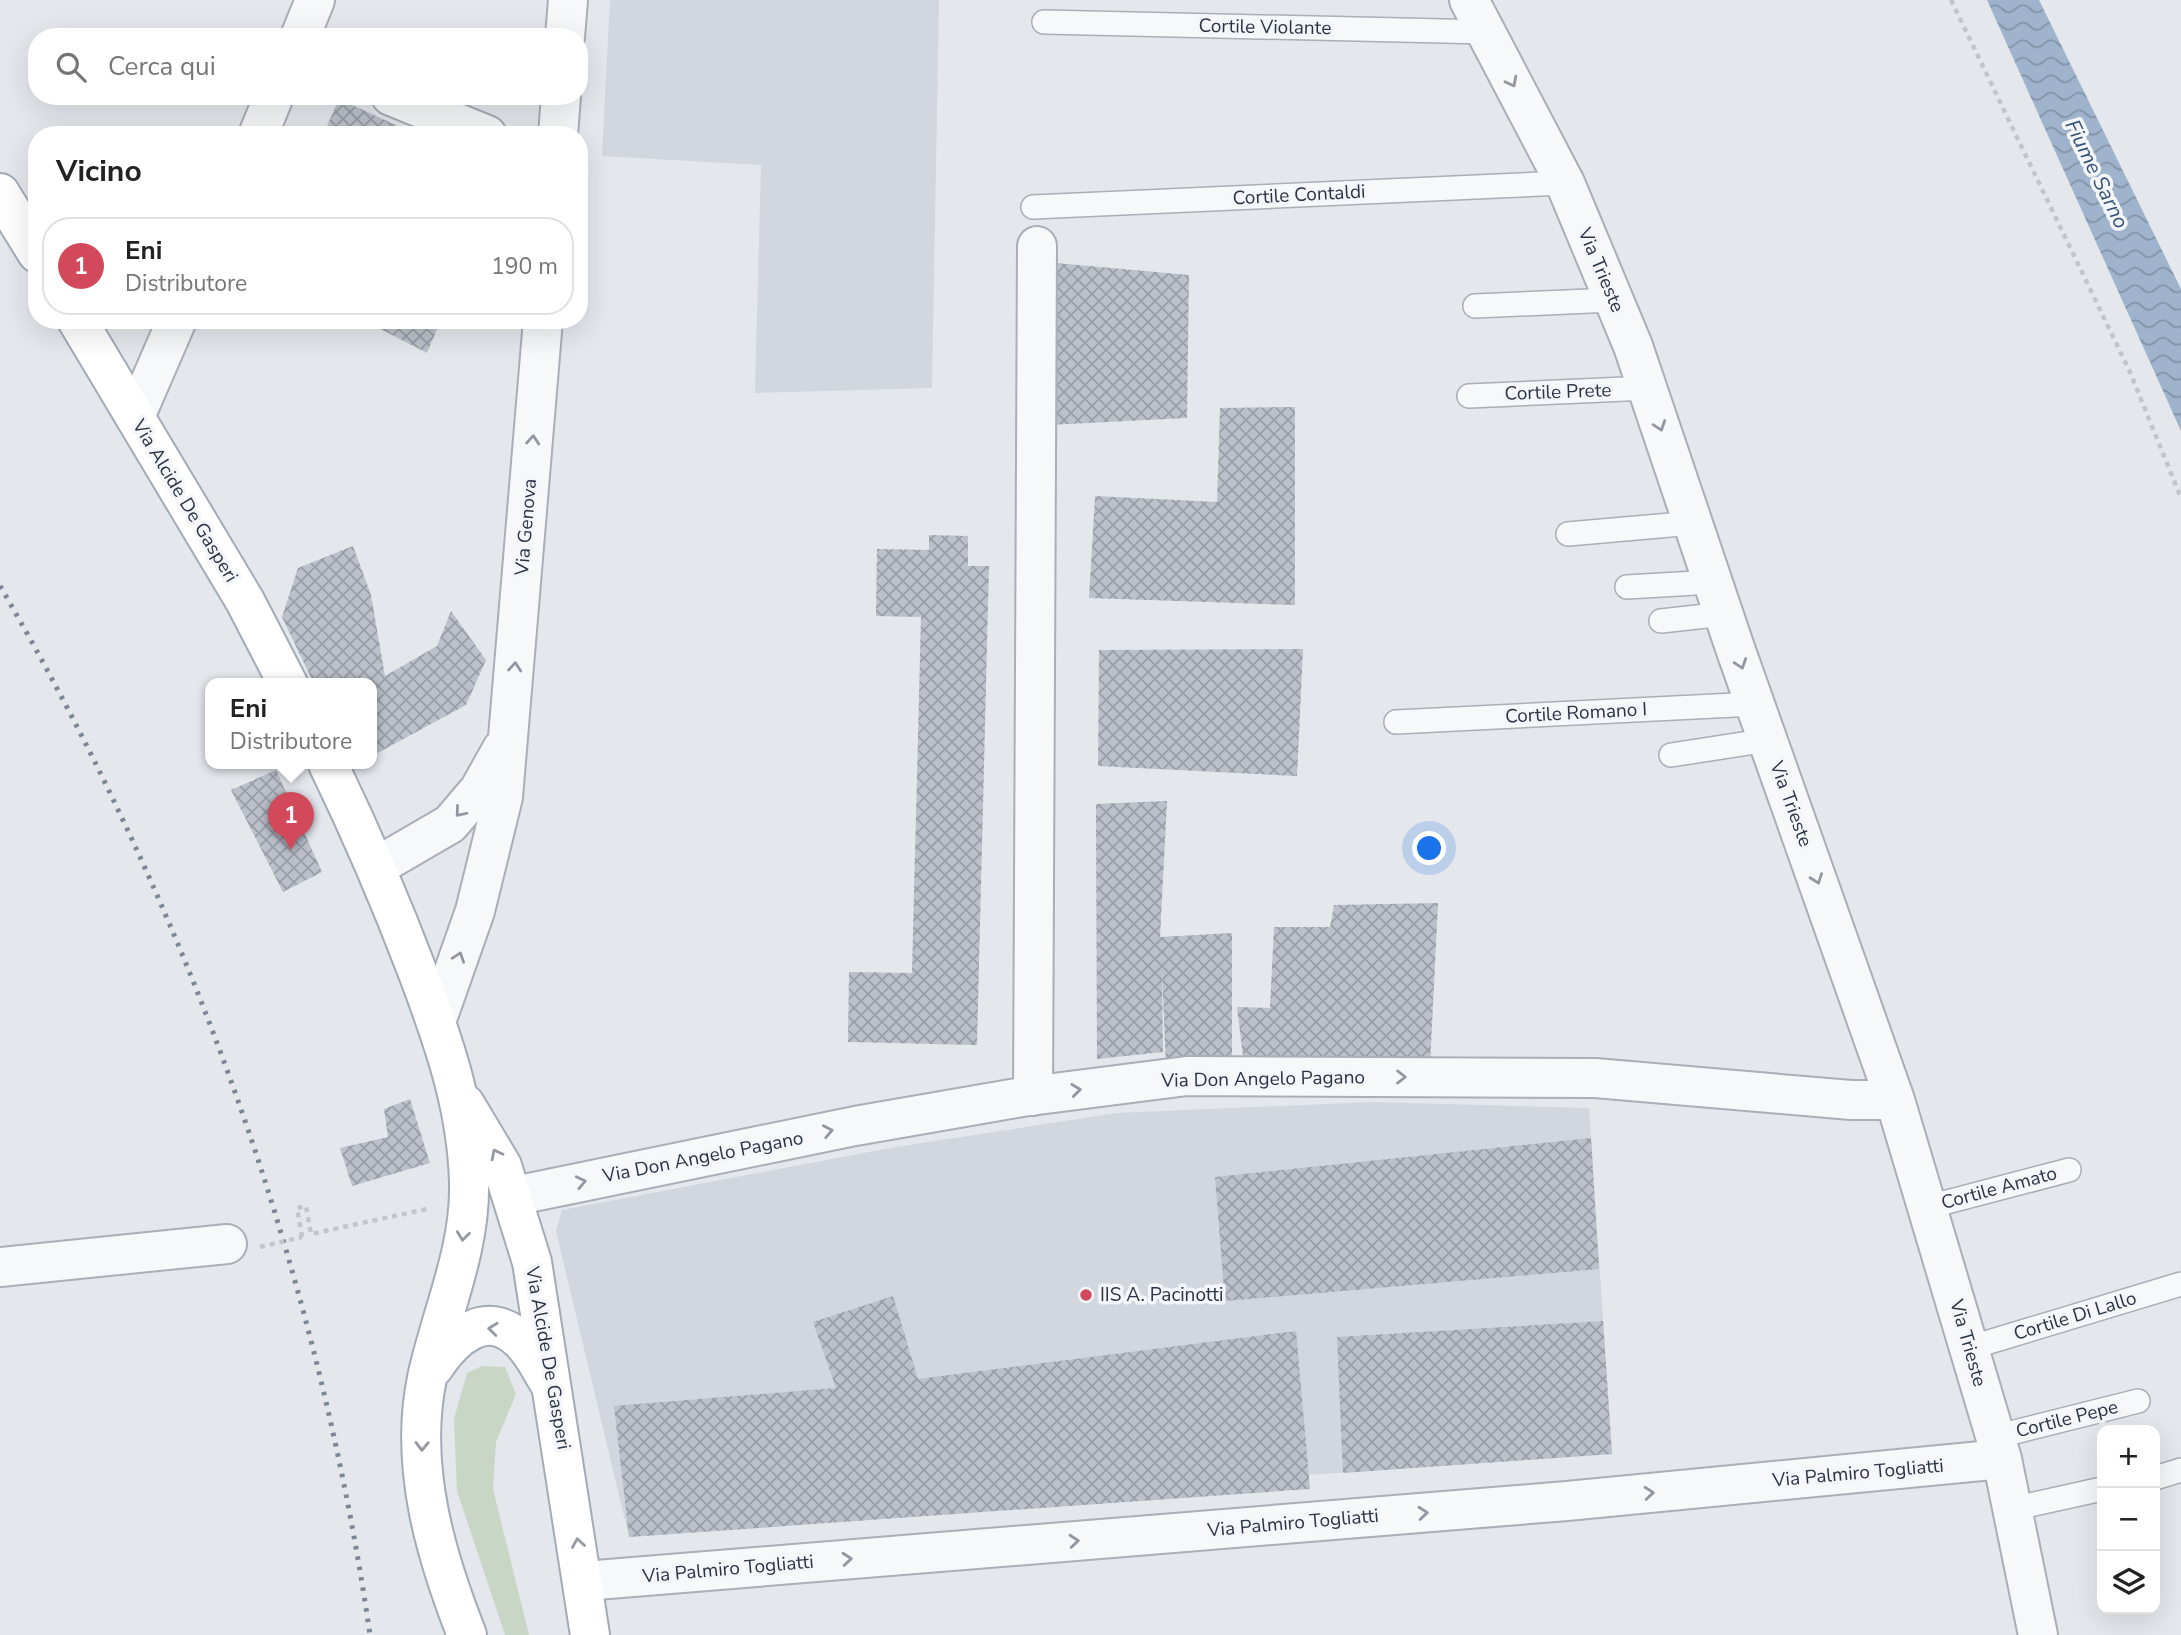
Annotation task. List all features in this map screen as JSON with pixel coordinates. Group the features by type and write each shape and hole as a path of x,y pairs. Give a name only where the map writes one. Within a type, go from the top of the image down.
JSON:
{"main road":[{"path":"0,193 28,238"},
{"name":"Via Alcide De Gasperi","path":"82,329 245,601 285,678"},
{"name":"Via Alcide De Gasperi","path":"330,769 376,867 436,1022 460,1095 469,1184 467,1206 461,1252 427,1378 423,1409 422,1471 435,1541 467,1635"},
{"name":"Via Alcide De Gasperi","path":"460,1095 492,1145 514,1196 532,1262 584,1581 590,1635"},
{"path":"427,1378 447,1348 463,1333 490,1326 507,1331 520,1339 554,1392"}],"street":[{"path":"304,28 315,0"},
{"path":"566,28 568,0"},
{"name":"Via Trieste","path":"1477,9 1564,183 1647,388 1895,1100 1998,1448 2038,1635"},
{"path":"262,126 270,105"},
{"path":"413,105 465,126"},
{"path":"559,126 560,105"},
{"path":"1033,1096 1037,246"},
{"path":"135,417 173,329"},
{"name":"Via Genova","path":"436,1022 475,911 503,797 542,329"},
{"name":"Via Genova","path":"376,867 450,824 479,790 510,734"},
{"name":"Via Don Angelo Pagano","path":"514,1196 723,1151 1033,1096 1187,1076 1595,1078 1851,1100 1895,1100"},
{"path":"0,1267 244,1245"},
{"name":"Via Palmiro Togliatti","path":"584,1581 1567,1501 1998,1448"}],"lane":[{"name":"Cortile Violante","path":"1044,22 1477,9"},
{"name":"Cortile Contaldi","path":"1033,207 1564,183"},
{"path":"1475,306 1613,300"},
{"name":"Cortile Prete","path":"1469,396 1647,388"},
{"path":"1568,534 1693,523"},
{"path":"1627,587 1718,598"},
{"path":"1661,621 1718,598"},
{"name":"Cortile Romano I","path":"1396,722 1755,704"},
{"path":"1671,755 1768,740"},
{"name":"Cortile Amato","path":"1928,1207 2069,1170"},
{"name":"Cortile Di Lallo","path":"1969,1348 2181,1284"},
{"name":"Cortile Pepe","path":"1998,1448 2138,1401"},
{"path":"2160,1476 2181,1470"},
{"path":"2012,1508 2097,1490"}],"path":[{"path":"1951,0 2130,372 2181,498"},
{"path":"244,1245 302,1237 297,1208 306,1206 311,1234 431,1208"}],"shaded area":[{"path":"610,0 939,0 932,388 755,393 761,165 602,156"},
{"name":"IIS A. Pacinotti","path":"1372,1102 1589,1108 1612,1454 1086,1490 762,1528 629,1537 556,1231 562,1210 890,1148 1117,1113"}],"green space":[{"path":"482,1366 505,1367 516,1394 496,1442 493,1489 529,1635 505,1635 457,1491 454,1419 467,1373"}],"water":[{"name":"Fiume Sarno","path":"1987,0 2039,0 2181,289 2181,431"}],"building":[{"path":"336,105 352,105 398,126 327,126"},
{"path":"1056,263 1189,275 1187,418 1048,425"},
{"path":"380,329 437,329 427,353"},
{"path":"1295,407 1295,605 1089,598 1095,496 1217,502 1220,408"},
{"path":"929,535 968,536 968,566 989,566 977,1045 848,1042 849,972 912,973 921,617 876,616 877,549 929,550"},
{"path":"353,546 371,595 385,676 437,646 451,611 486,660 466,705 377,753 377,678 311,678 282,617 298,568"},
{"path":"1303,649 1297,776 1098,766 1099,650"},
{"path":"276,770 322,872 283,892 231,790"},
{"path":"1167,801 1160,937 1232,933 1232,1066 1166,1069 1162,969 1163,1052 1097,1059 1096,804"},
{"path":"1438,903 1430,1066 1244,1065 1237,1007 1270,1008 1274,927 1330,927 1334,905"},
{"path":"410,1099 430,1163 352,1186 340,1148 388,1137 384,1109"},
{"path":"1591,1138 1599,1269 1225,1301 1215,1177"},
{"path":"893,1296 918,1379 1296,1331 1310,1489 629,1537 614,1406 836,1388 813,1322"},
{"path":"1603,1321 1612,1454 1343,1473 1337,1337"}],"railway":[{"path":"0,586 67,708 129,834 185,962 235,1093 279,1226 316,1361 347,1497 370,1635"}],"place":[{"name":"Eni","path":"291,850"},
{"name":"IIS A. Pacinotti","path":"1086,1295"}]}
